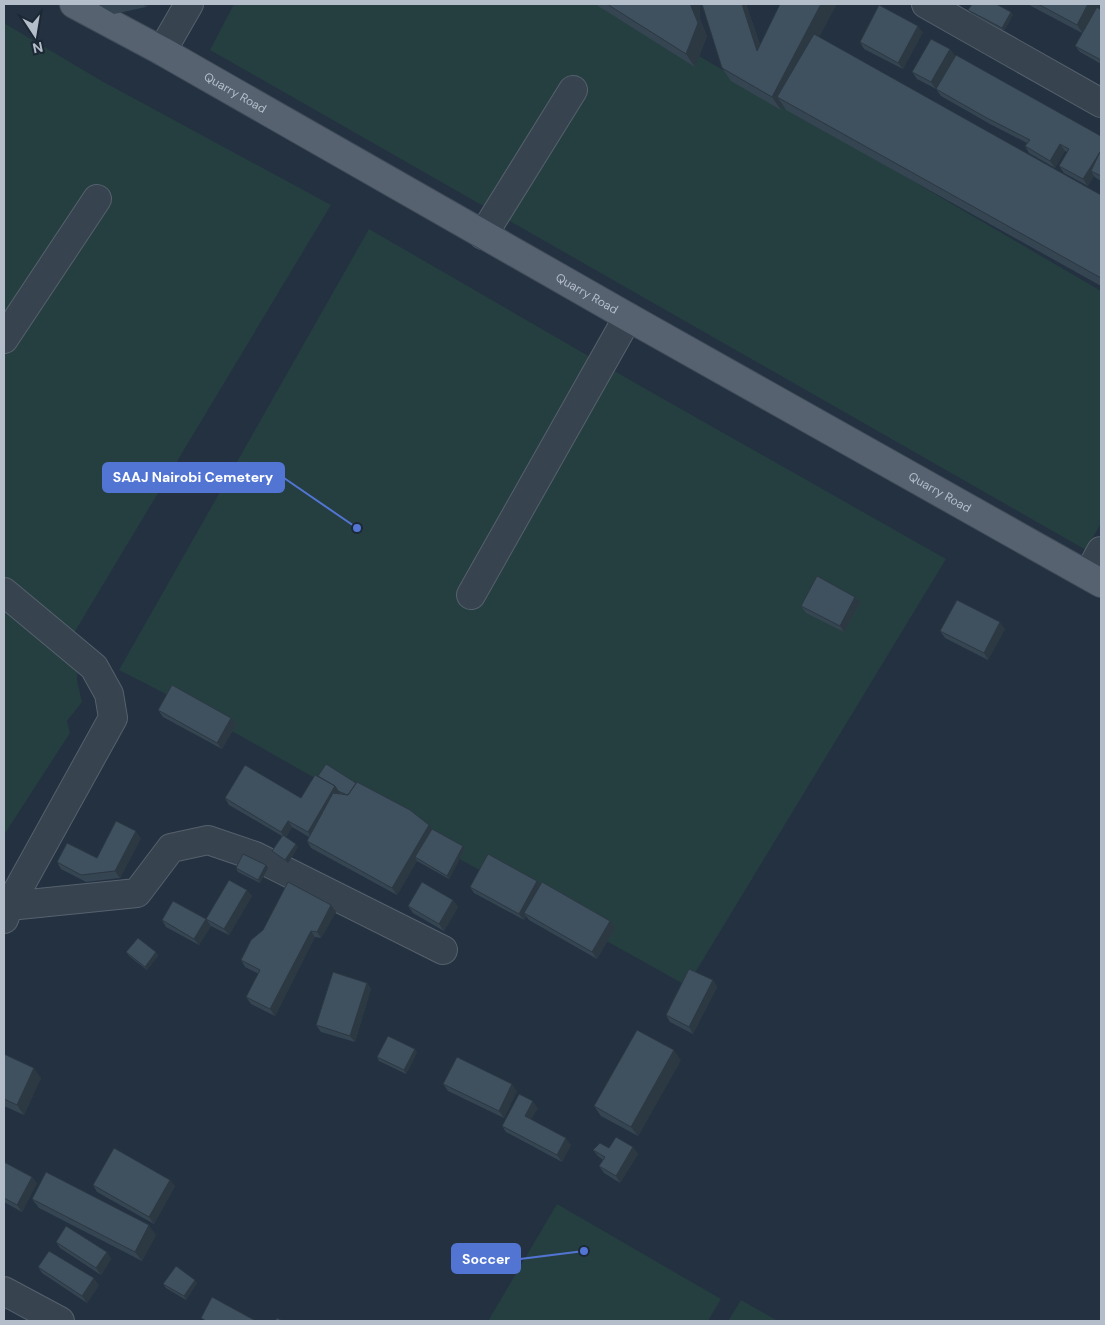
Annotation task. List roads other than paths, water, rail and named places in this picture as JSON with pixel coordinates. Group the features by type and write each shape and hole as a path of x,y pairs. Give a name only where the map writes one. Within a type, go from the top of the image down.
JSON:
{"main road":[{"name":"Quarry Road","path":"74,4 162,51 628,317 1095,579"}],"street":[{"path":"162,51 189,4"},
{"path":"926,4 1101,102"},
{"path":"483,234 573,90"},
{"path":"4,339 97,199"},
{"path":"471,595 628,317"},
{"path":"1095,579 1101,551"},
{"path":"4,592 94,667 109,694 113,718 7,912"},
{"path":"7,912 137,893 171,848 208,840 255,856 443,950"},
{"path":"4,1291 60,1321"}],"place":[{"name":"SAAJ Nairobi Cemetery","path":"357,528"},
{"name":"Soccer","path":"584,1251"}]}
